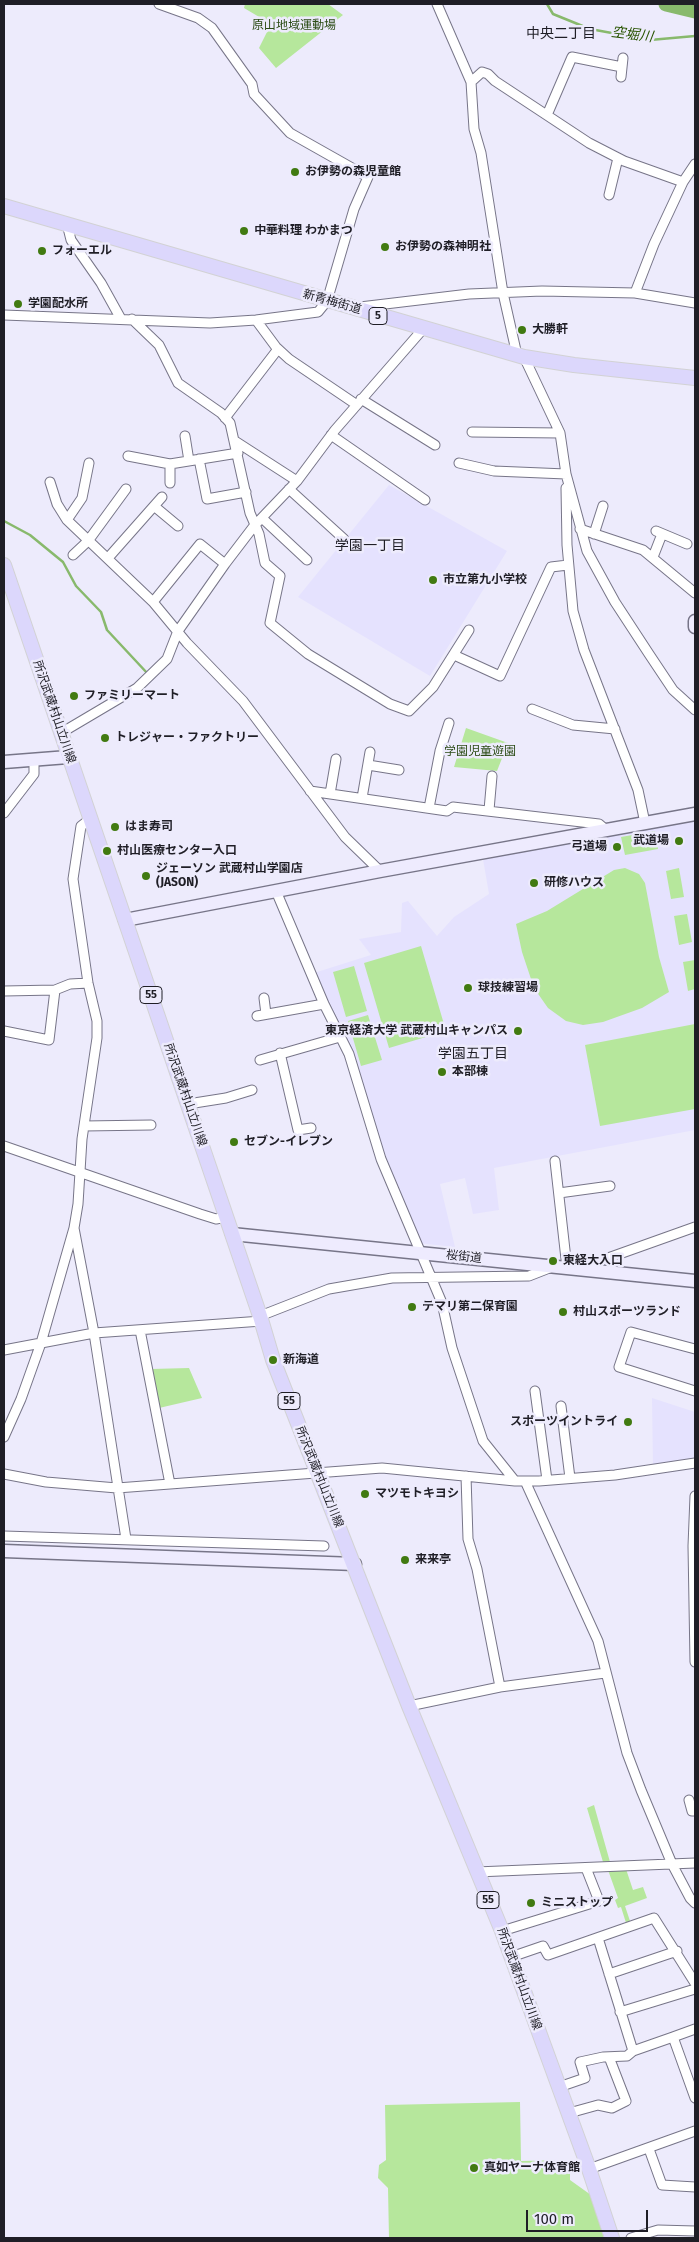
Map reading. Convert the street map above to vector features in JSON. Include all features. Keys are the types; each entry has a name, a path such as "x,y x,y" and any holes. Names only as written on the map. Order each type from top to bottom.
{"main road":[{"name":"新青梅街道","path":"4,206 326,301 521,356 574,365 695,378"},
{"name":"所沢武蔵村山立川線","path":"4,565 261,1319 273,1360 316,1471 355,1564 409,1706 502,1931 589,2169 612,2238"}],"street":[{"path":"4,315 210,323 256,320 318,312 326,301 354,208 368,177 290,133 254,94 252,84 212,28 198,18 159,4"},
{"path":"437,4 471,82 474,129 480,153 503,293 521,356 560,433 566,474 587,551 615,602 674,690 695,710"},
{"path":"547,115 572,57 623,62 621,77"},
{"path":"471,82 482,72 488,74 547,115 618,158 683,182"},
{"path":"610,195 618,158"},
{"path":"635,293 654,244 683,182 695,164"},
{"path":"67,224 71,240 101,283 121,319"},
{"path":"352,308 414,299 503,293 580,291 635,293 695,303"},
{"path":"132,319 160,345 178,383 199,396 230,423 254,526 259,534 265,563 280,576 270,623 308,654 390,704 408,710 433,687 469,630"},
{"path":"256,320 278,349 359,402 435,445"},
{"path":"61,733 137,688 168,659 178,631 254,526 297,481 331,435 423,329"},
{"path":"225,418 278,349"},
{"path":"472,432 560,433"},
{"path":"331,435 425,500"},
{"path":"185,436 189,461"},
{"path":"235,441 297,481"},
{"path":"128,456 170,464 238,453"},
{"path":"200,459 207,499 246,492"},
{"path":"67,520 82,498 89,463"},
{"path":"459,463 494,471 566,474"},
{"path":"170,464 170,483"},
{"path":"566,474 568,565 573,611 584,650 638,790 645,823"},
{"path":"50,482 57,504 67,520 153,602 243,701 345,837 380,871"},
{"path":"73,555 88,541 126,489"},
{"path":"289,489 344,539"},
{"path":"108,558 162,497"},
{"path":"154,506 178,526"},
{"path":"594,534 604,506"},
{"path":"262,518 307,560"},
{"path":"580,529 643,550 695,593"},
{"path":"652,557 659,532 688,544"},
{"path":"153,602 200,544 225,564"},
{"path":"454,655 500,676 551,566 568,565"},
{"path":"695,621 695,627"},
{"path":"532,709 573,725 615,729"},
{"path":"429,808 440,751 449,723"},
{"path":"362,798 370,752"},
{"path":"4,762 34,761 68,756"},
{"path":"330,794 336,759"},
{"path":"4,813 34,774 34,761"},
{"path":"368,765 399,770"},
{"path":"489,810 492,776"},
{"path":"310,791 447,811 453,807 489,810 599,824 606,830"},
{"path":"125,920 380,871 695,814"},
{"path":"4,1437 21,1399 41,1343 74,1228 81,1173 84,1126 97,1038 97,1021 88,983 73,879 81,826 90,819"},
{"path":"276,891 324,1004 349,1054 381,1159 442,1303 452,1348 483,1441 515,1481"},
{"path":"4,991 55,990 70,984 88,983"},
{"path":"4,1031 49,1040 55,990"},
{"path":"264,998 266,1014"},
{"path":"257,1016 324,1004"},
{"path":"260,1060 340,1037"},
{"path":"280,1053 298,1130 311,1128"},
{"path":"188,1104 226,1098 252,1090"},
{"path":"84,1126 151,1125"},
{"path":"4,1146 200,1214 216,1219 226,1217"},
{"path":"555,1161 567,1267"},
{"path":"559,1194 610,1186"},
{"path":"4,1348 94,1333 261,1319 329,1289 392,1278 529,1276 567,1267 695,1227"},
{"path":"74,1228 94,1333 126,1539"},
{"name":"桜街道","path":"232,1234 695,1281"},
{"path":"140,1330 170,1484"},
{"path":"695,1349 631,1332 619,1368 695,1391"},
{"path":"535,1391 547,1480"},
{"path":"561,1406 570,1478"},
{"path":"4,1474 46,1482 117,1488 316,1471 382,1468 525,1481 615,1475 695,1463"},
{"path":"466,1476 468,1539 477,1569 500,1687"},
{"path":"525,1481 598,1641 627,1753 672,1864 690,1898 695,1903"},
{"path":"695,1496 693,1614 695,1662"},
{"path":"4,1536 324,1546"},
{"path":"227,1543 227,1560"},
{"path":"4,1551 355,1564"},
{"path":"409,1706 500,1687 605,1673"},
{"path":"689,1800 692,1811 695,1811"},
{"path":"476,1872 695,1863"},
{"path":"502,1931 599,1900 586,1868"},
{"path":"511,1957 543,1946 548,1955 654,1918 677,1951 695,1983"},
{"path":"598,1938 633,2052"},
{"path":"609,1974 677,1951"},
{"path":"620,2012 695,1989"},
{"path":"559,2087 585,2078 580,2062 627,2056 633,2052 695,2029"},
{"path":"673,2037 694,2093"},
{"path":"568,2113 598,2105 612,2108 626,2101 609,2057"},
{"path":"589,2169 695,2131"},
{"path":"649,2149 662,2185 695,2187"},
{"path":"631,2238 658,2230 695,2231"}],"shaded area":[{"path":"389,485 507,551 430,676 298,597"},
{"name":"東京経済大学 武蔵村山キャンパス","path":"695,821 695,1130 494,1168 499,1210 473,1214 465,1178 440,1184 455,1247 418,1243 314,973 371,955 359,939 401,932 402,903 408,901 437,936 454,917 489,894 483,859"},
{"path":"652,1398 695,1412 695,1461 653,1467"}],"green space":[{"name":"原山地域運動場","path":"245,4 328,4 343,15 276,68 259,48 271,24 244,8"},
{"name":"学園児童遊園","path":"466,728 508,743 497,771 454,767"},
{"path":"655,831 658,849 625,855 621,837"},
{"path":"625,868 639,874 645,883 659,957 669,992 642,1008 603,1022 583,1025 566,1021 548,1008 534,988 522,952 516,924 547,911 614,870"},
{"path":"679,868 684,897 671,899 666,871"},
{"path":"687,914 692,942 679,945 674,916"},
{"path":"421,946 446,1031 389,1048 364,963"},
{"path":"695,960 695,989 688,991 683,962"},
{"path":"354,966 367,1011 346,1017 333,972"},
{"path":"368,1015 382,1060 361,1066 348,1021"},
{"path":"695,1024 695,1109 600,1126 585,1045"},
{"path":"189,1368 202,1398 159,1408 151,1369"},
{"path":"594,1805 610,1862 603,1862 587,1808"},
{"path":"626,1869 633,1890 643,1887 647,1898 625,1906 631,1924 627,1926 621,1907 618,1908 615,1900 618,1898 608,1870"},
{"name":"真如ヤーナ体育館","path":"520,2102 521,2161 570,2160 570,2180 591,2195 604,2238 389,2238 388,2188 378,2178 379,2165 386,2160 385,2105"}],"waterway":[{"name":"空堀川","path":"547,4 553,14 590,29 650,40 695,36"},
{"name":"空堀川","path":"666,4 695,11"},
{"path":"4,521 30,535 63,562 76,586 101,612 107,630 148,674"}],"place":[{"name":"お伊勢の森児童館","path":"295,172"},
{"name":"中華料理 わかまつ","path":"244,231"},
{"name":"お伊勢の森神明社","path":"385,247"},
{"name":"フォーエル","path":"42,251"},
{"name":"学園配水所","path":"18,304"},
{"name":"大勝軒","path":"522,330"},
{"name":"市立第九小学校","path":"433,580"},
{"name":"ファミリーマート","path":"74,696"},
{"name":"トレジャー・ファクトリー","path":"105,738"},
{"name":"はま寿司","path":"115,827"},
{"name":"武道場","path":"679,841"},
{"name":"弓道場","path":"617,847"},
{"name":"村山医療センター入口","path":"107,851"},
{"name":"ジェーソン 武蔵村山学園店 (JASON)","path":"146,876"},
{"name":"研修ハウス","path":"534,883"},
{"name":"球技練習場","path":"468,988"},
{"name":"東京経済大学 武蔵村山キャンパス","path":"518,1031"},
{"name":"本部棟","path":"442,1072"},
{"name":"セブン-イレブン","path":"234,1142"},
{"name":"東経大入口","path":"553,1261"},
{"name":"テマリ第二保育園","path":"412,1307"},
{"name":"村山スポーツランド","path":"563,1312"},
{"name":"新海道","path":"273,1360"},
{"name":"スポーツイントライ","path":"628,1422"},
{"name":"マツモトキヨシ","path":"365,1494"},
{"name":"来来亭","path":"405,1560"},
{"name":"ミニストップ","path":"531,1903"},
{"name":"真如ヤーナ体育館","path":"474,2168"}],"district":[{"name":"中央二丁目","path":"561,34"},
{"name":"学園一丁目","path":"370,546"},
{"name":"学園五丁目","path":"473,1054"}]}
